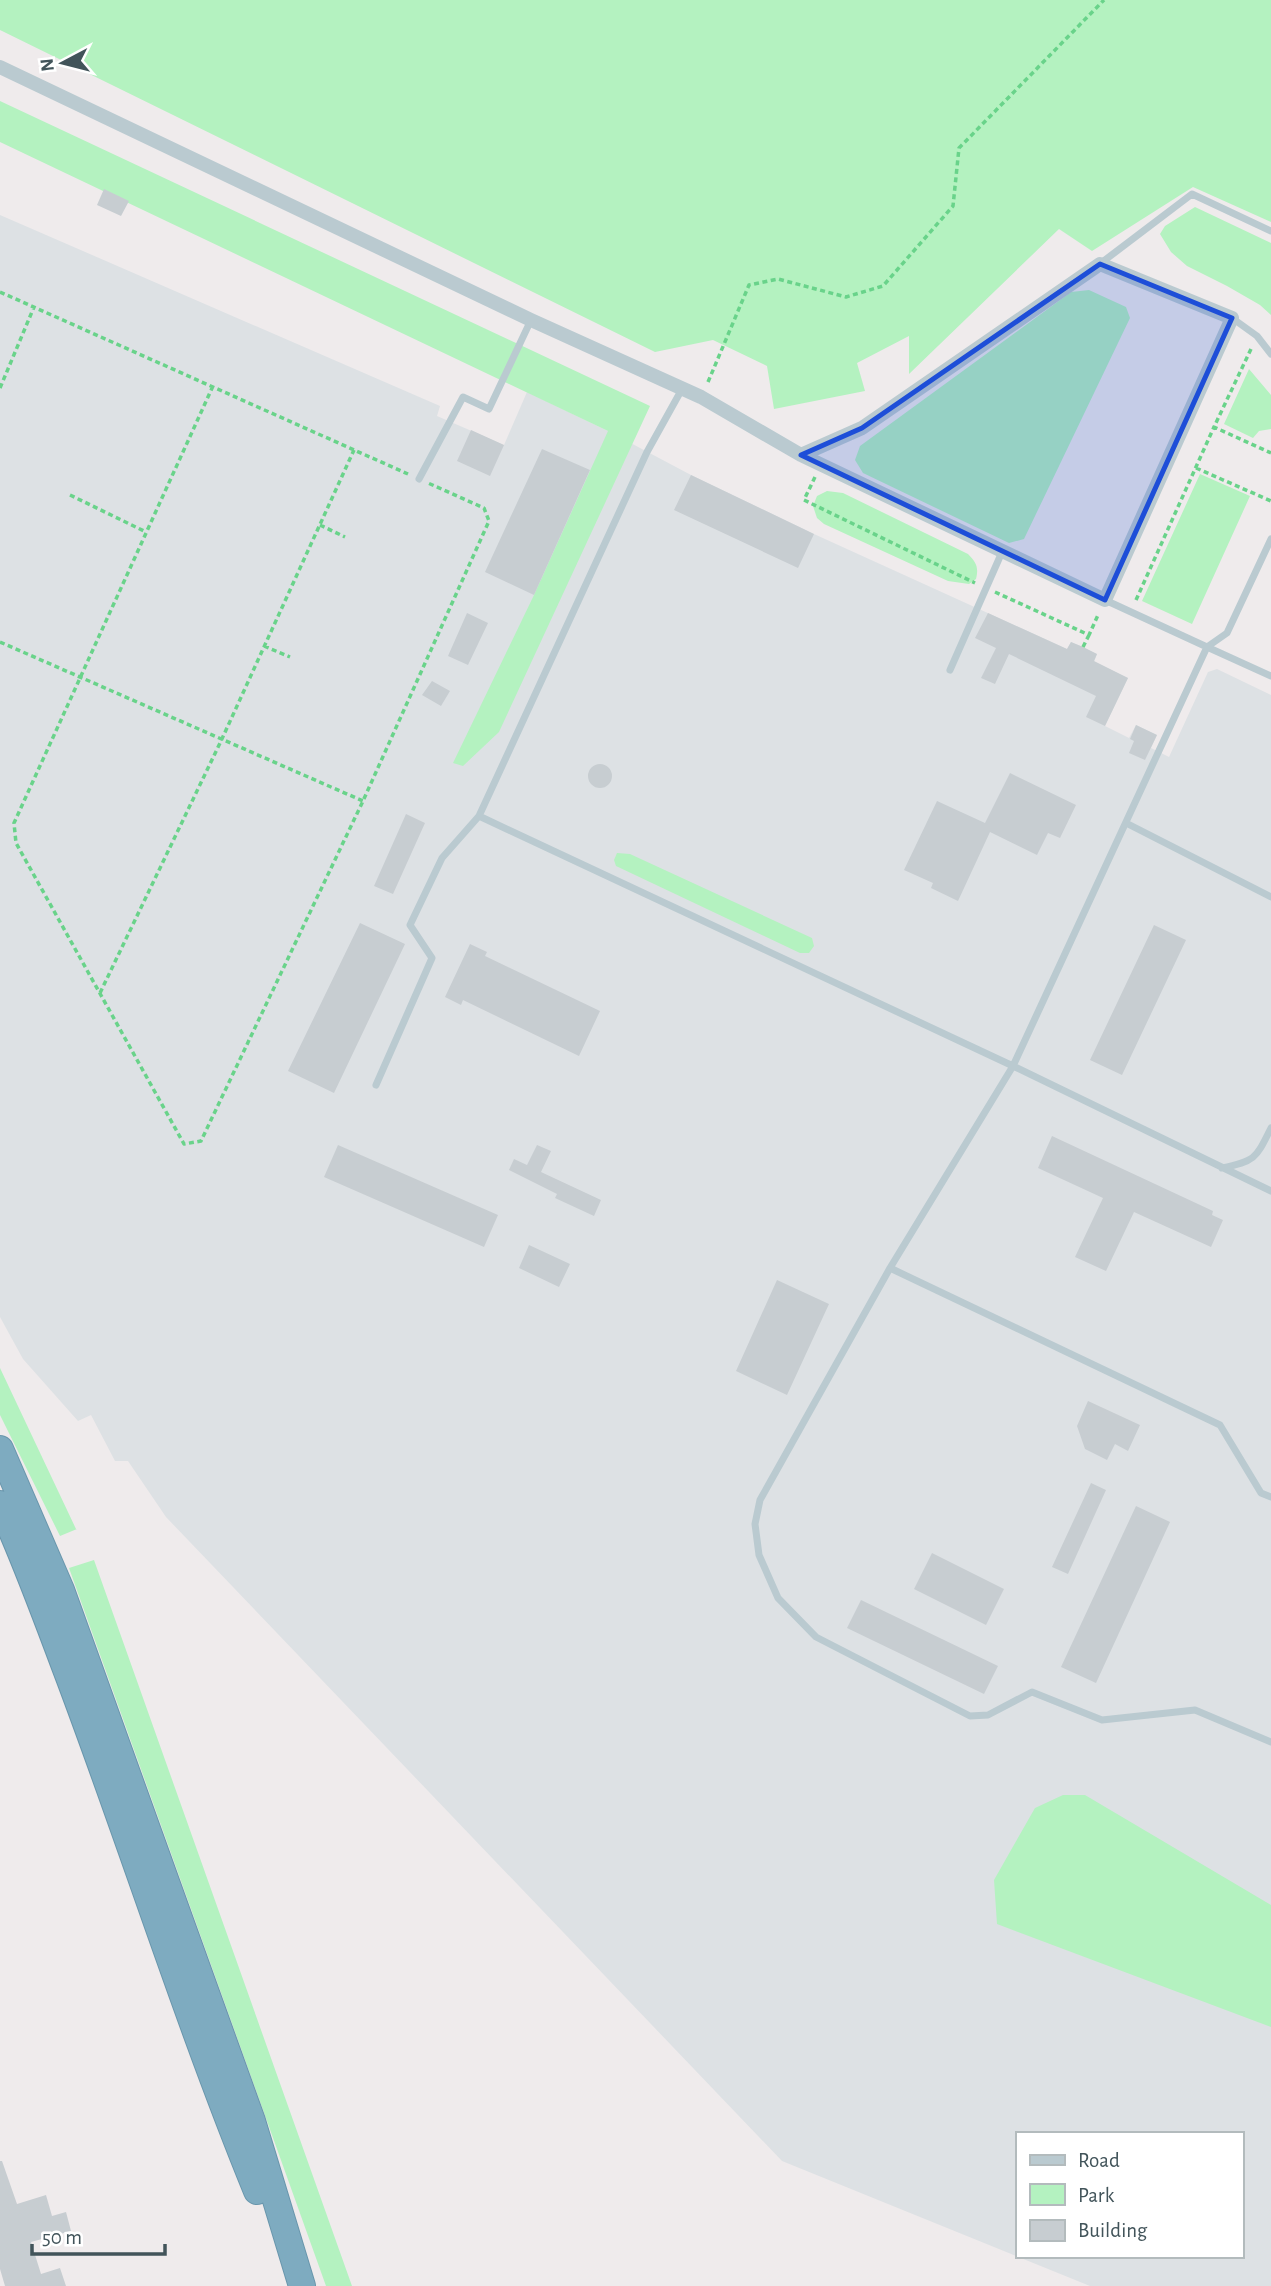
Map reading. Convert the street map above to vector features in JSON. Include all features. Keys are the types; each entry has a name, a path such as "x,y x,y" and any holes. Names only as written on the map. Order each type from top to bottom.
{"highway":[{"path":"0,1449 66,1603 251,2121 302,2286"},
{"path":"0,1504 25,1560 109,1782 230,2126 296,2286"}],"street":[{"path":"0,67 531,320 701,397 801,454 1105,600 1232,317 1100,264 862,428 801,454"}],"lane":[{"path":"1100,264 1192,194 1271,231"},
{"path":"1232,317 1256,336 1271,354"},
{"path":"419,479 463,397 489,409 531,320"},
{"path":"376,1085 432,958 410,925 442,858 479,816 647,452 682,389"},
{"path":"1271,539 1227,633 1207,647 1013,1066 890,1268 760,1500 755,1524 759,1555 778,1598 816,1637 970,1716 988,1715 1032,1692 1102,1720 1195,1710 1271,1742"},
{"path":"950,670 1003,551"},
{"path":"1105,600 1271,676"},
{"path":"479,816 1013,1066 1271,1191"},
{"path":"1126,823 1271,897"},
{"path":"1222,1168 1245,1163 1258,1155 1271,1128"},
{"path":"890,1268 1220,1425 1261,1493 1271,1497"}],"path":[{"path":"701,397 749,285 778,279 846,298 883,286 954,206 959,148 1104,0"},
{"path":"0,292 213,386 484,508 489,521 363,801 201,1141 184,1144 16,843 14,823 213,386"},
{"path":"0,388 34,307"},
{"path":"1130,612 1256,336"},
{"path":"1214,427 1271,453"},
{"path":"100,993 222,741 354,449"},
{"path":"821,464 804,500 1089,635"},
{"path":"1196,468 1271,501"},
{"path":"70,495 146,532"},
{"path":"320,525 345,537"},
{"path":"1083,647 1105,600"},
{"path":"0,642 363,801"},
{"path":"264,646 290,657"}],"highlighted area":[{"path":"1100,264 1232,318 1105,600 801,455 862,428"}],"shaded area":[{"path":"0,215 440,406 437,416 504,445 527,392 814,534 1067,649 1071,642 1083,647 1097,654 1094,662 1128,678 1105,726 1129,738 1136,725 1157,735 1151,748 1169,757 1208,672 1217,669 1271,695 1271,2286 1090,2286 1021,2258 1243,2258 1243,2132 1016,2132 1016,2256 782,2161 166,1517 128,1461 115,1461 91,1415 78,1421 23,1359 0,1317"}],"green space":[{"path":"0,0 1271,0 1271,222 1193,187 1092,251 1059,229 909,374 909,336 857,363 865,391 774,409 767,366 713,340 655,352 0,30"},
{"path":"0,101 650,406 499,732 463,766 453,763 534,595 608,431 0,142"},
{"path":"1195,207 1271,243 1271,315 1260,305 1187,266 1171,252 1160,234 1165,226"},
{"path":"1089,290 1126,307 1130,318 1024,539 1009,543 863,473 855,460 860,446 1071,292"},
{"path":"1249,369 1271,395 1271,429 1259,431 1253,438 1224,424"},
{"path":"1200,474 1250,496 1192,624 1142,601"},
{"path":"827,491 843,493 968,554 976,565 976,579 969,584 948,581 824,524 817,518 813,506 817,496"},
{"path":"617,853 630,854 812,938 814,946 809,953 800,953 616,866 614,860"},
{"path":"0,1368 77,1529 60,1536 0,1415"},
{"path":"94,1560 352,2286 326,2286 69,1568"},
{"path":"1063,1795 1085,1795 1271,1905 1271,2027 997,1924 994,1880 1035,1808"}],"building":[{"path":"104,189 129,201 121,216 97,205"},
{"path":"471,430 504,445 490,476 457,461"},
{"path":"542,449 590,470 534,595 485,572"},
{"path":"691,475 814,534 798,568 674,510"},
{"path":"467,613 488,623 468,665 448,656"},
{"path":"988,613 1067,649 1071,642 1083,647 1097,654 1094,661 1128,678 1105,726 1086,717 1096,696 1009,654 995,684 981,678 996,648 975,638"},
{"path":"432,681 450,691 441,706 422,695"},
{"path":"1136,725 1157,735 1145,760 1129,753 1134,741 1130,739"},
{"path":"600,764 608,768 612,776 608,784 600,788 592,784 588,776 592,768"},
{"path":"1010,773 1076,805 1060,838 1048,833 1037,855 990,832 958,901 931,888 933,883 904,870 937,801 985,823"},
{"path":"406,814 425,823 393,894 374,886"},
{"path":"360,923 405,944 334,1093 288,1071"},
{"path":"1154,925 1186,940 1122,1075 1090,1060"},
{"path":"470,944 487,952 485,956 600,1011 579,1056 463,1000 461,1005 445,997"},
{"path":"1052,1136 1213,1211 1212,1215 1223,1220 1211,1247 1134,1212 1106,1271 1075,1257 1103,1198 1038,1168"},
{"path":"338,1145 498,1215 484,1247 324,1177"},
{"path":"537,1145 551,1151 541,1172 601,1200 594,1216 555,1198 557,1194 509,1170 514,1159 527,1165"},
{"path":"529,1245 570,1264 559,1287 519,1268"},
{"path":"777,1280 829,1304 787,1395 736,1371"},
{"path":"1088,1401 1140,1425 1128,1451 1115,1444 1107,1460 1085,1449 1077,1426"},
{"path":"1091,1483 1106,1490 1068,1574 1052,1567"},
{"path":"1136,1506 1170,1522 1096,1683 1061,1667"},
{"path":"932,1553 1004,1589 986,1625 914,1589"},
{"path":"861,1600 998,1666 984,1694 847,1628"},
{"path":"0,2161 17,2204 46,2195 52,2216 66,2212 71,2231 31,2242 41,2274 60,2268 66,2286 5,2286 0,2269"}]}
